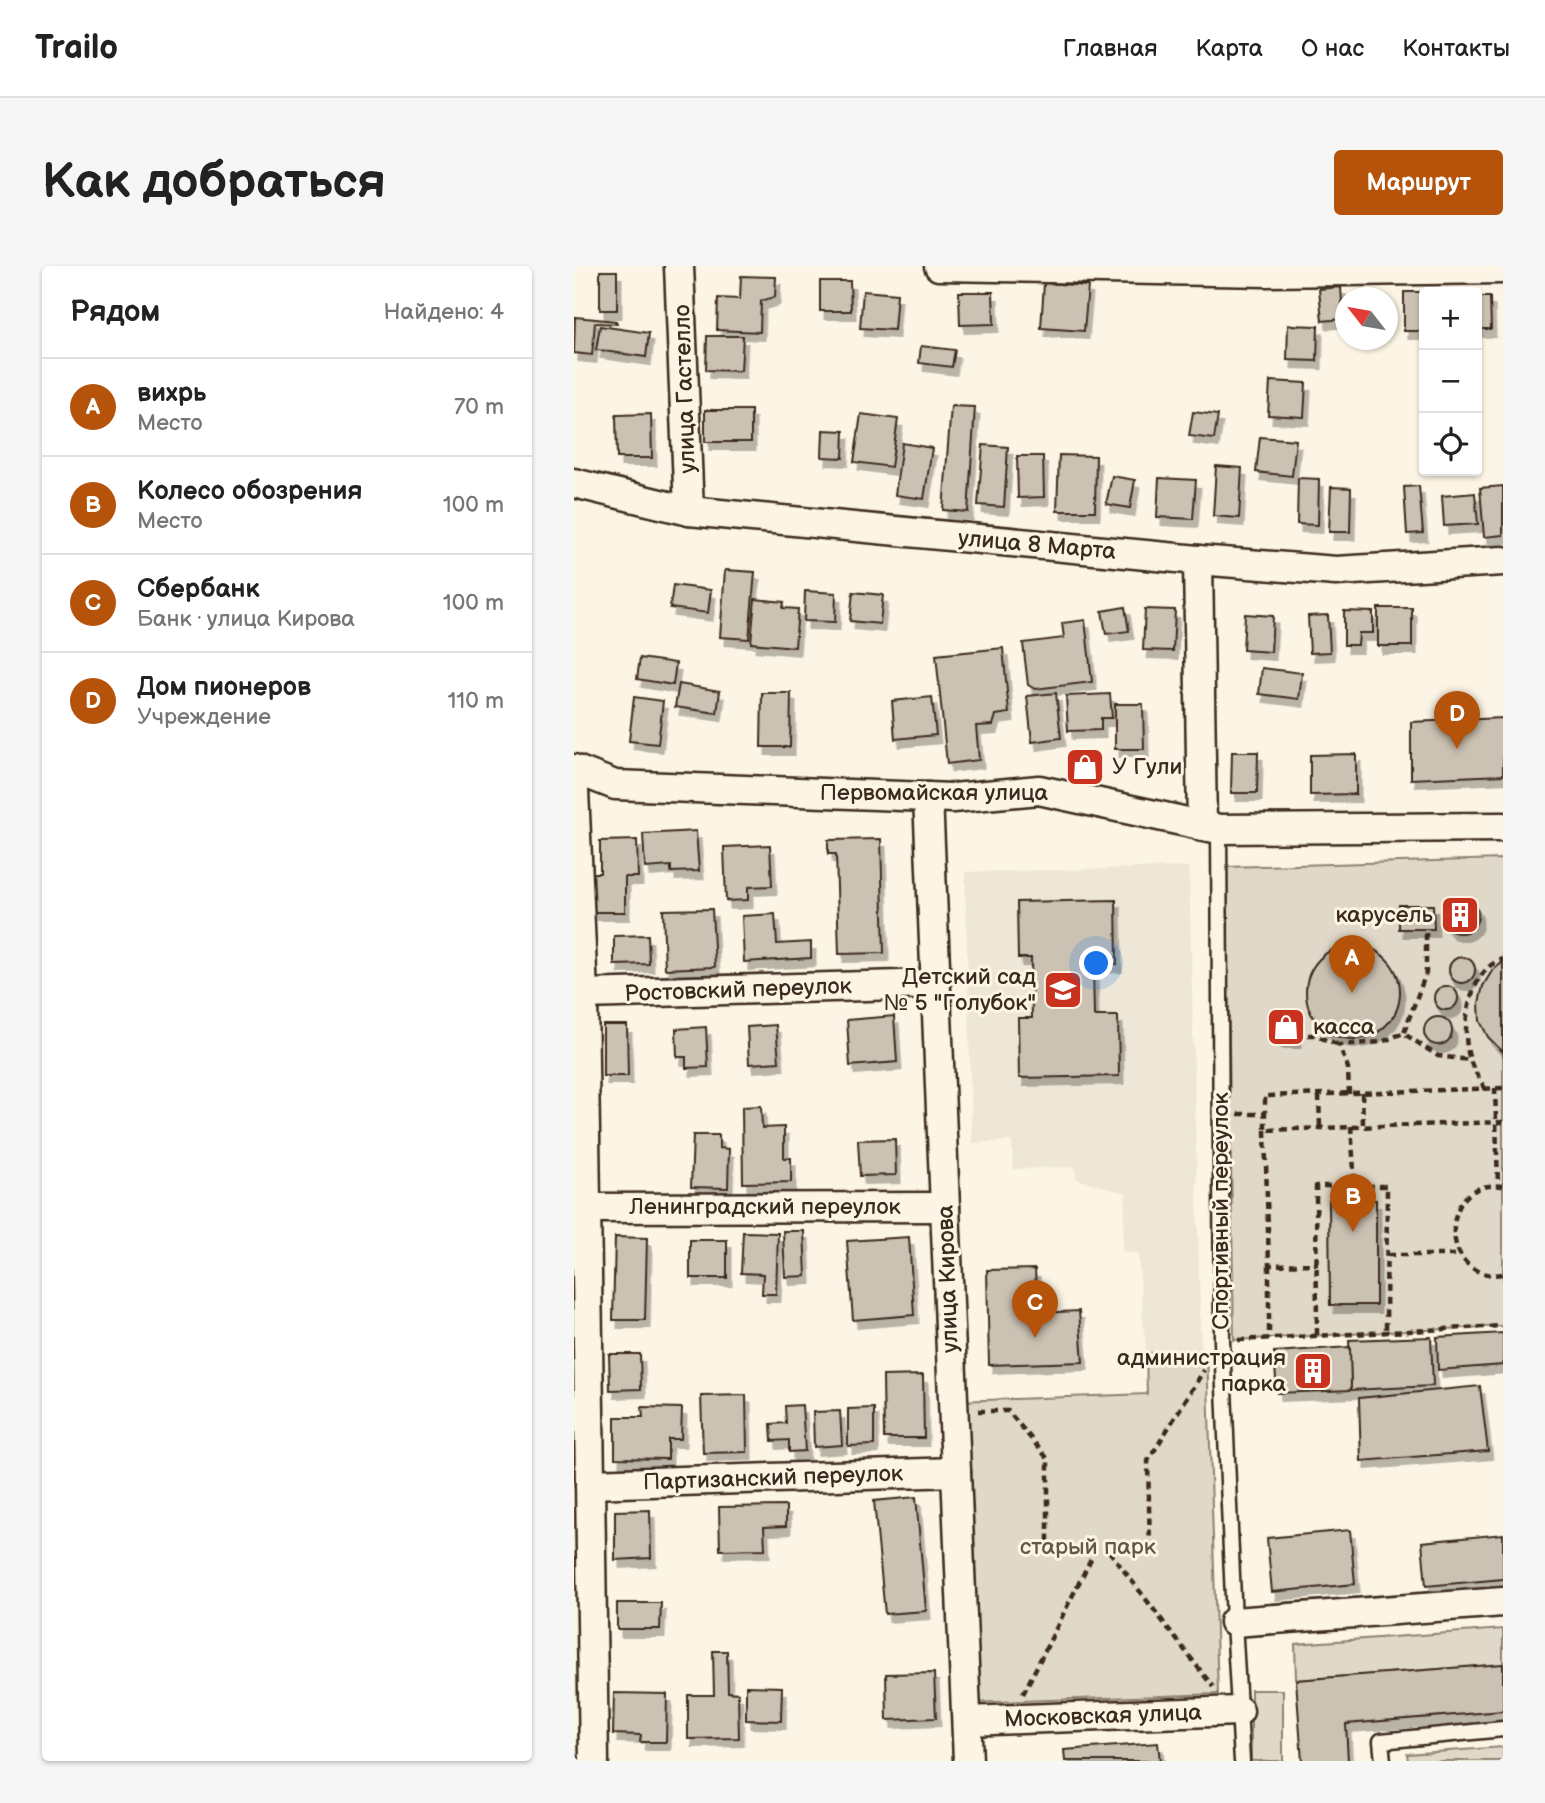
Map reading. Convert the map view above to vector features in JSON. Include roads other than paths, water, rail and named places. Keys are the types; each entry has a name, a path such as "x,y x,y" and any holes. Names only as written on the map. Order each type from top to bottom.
{"street":[{"name":"улица Гастелло","path":"679,266 688,511"},
{"path":"939,266 1268,272 1503,269"},
{"name":"улица 8 Марта","path":"574,483 688,511 1198,560 1336,571 1503,561"},
{"name":"Спортивный переулок","path":"1198,560 1211,828"},
{"name":"Первомайская улица","path":"574,769 615,785 953,798 1039,790 1211,828 1503,827"},
{"path":"574,790 583,994 586,1208 582,1484 594,1761"},
{"name":"улица Кирова","path":"928,797 968,1761"},
{"name":"Ростовский переулок","path":"583,994 935,984"},
{"name":"Ленинградский переулок","path":"586,1208 945,1207"},
{"name":"Партизанский переулок","path":"582,1484 956,1472"},
{"path":"1234,1622 1503,1602"},
{"name":"Московская улица","path":"967,1721 1229,1702"}],"lane":[{"name":"Спортивный переулок","path":"1211,828 1220,1114 1222,1341 1234,1622 1229,1702 1242,1761"},
{"path":"1383,1761 1381,1741 1503,1729"}],"place":[{"name":"Дом пионеров","path":"1457,749"},
{"name":"У Гули","path":"1085,767"},
{"name":"карусель","path":"1460,915"},
{"name":"Детский сад № 5 \"Голубок\"","path":"1063,990"},
{"name":"вихрь","path":"1352,993"},
{"name":"касса","path":"1286,1027"},
{"name":"Колесо обозрения","path":"1353,1232"},
{"name":"Сбербанк","path":"1035,1338"},
{"name":"администрация парка","path":"1313,1371"}],"park label":[{"name":"старый парк","path":"1088,1547"}]}
